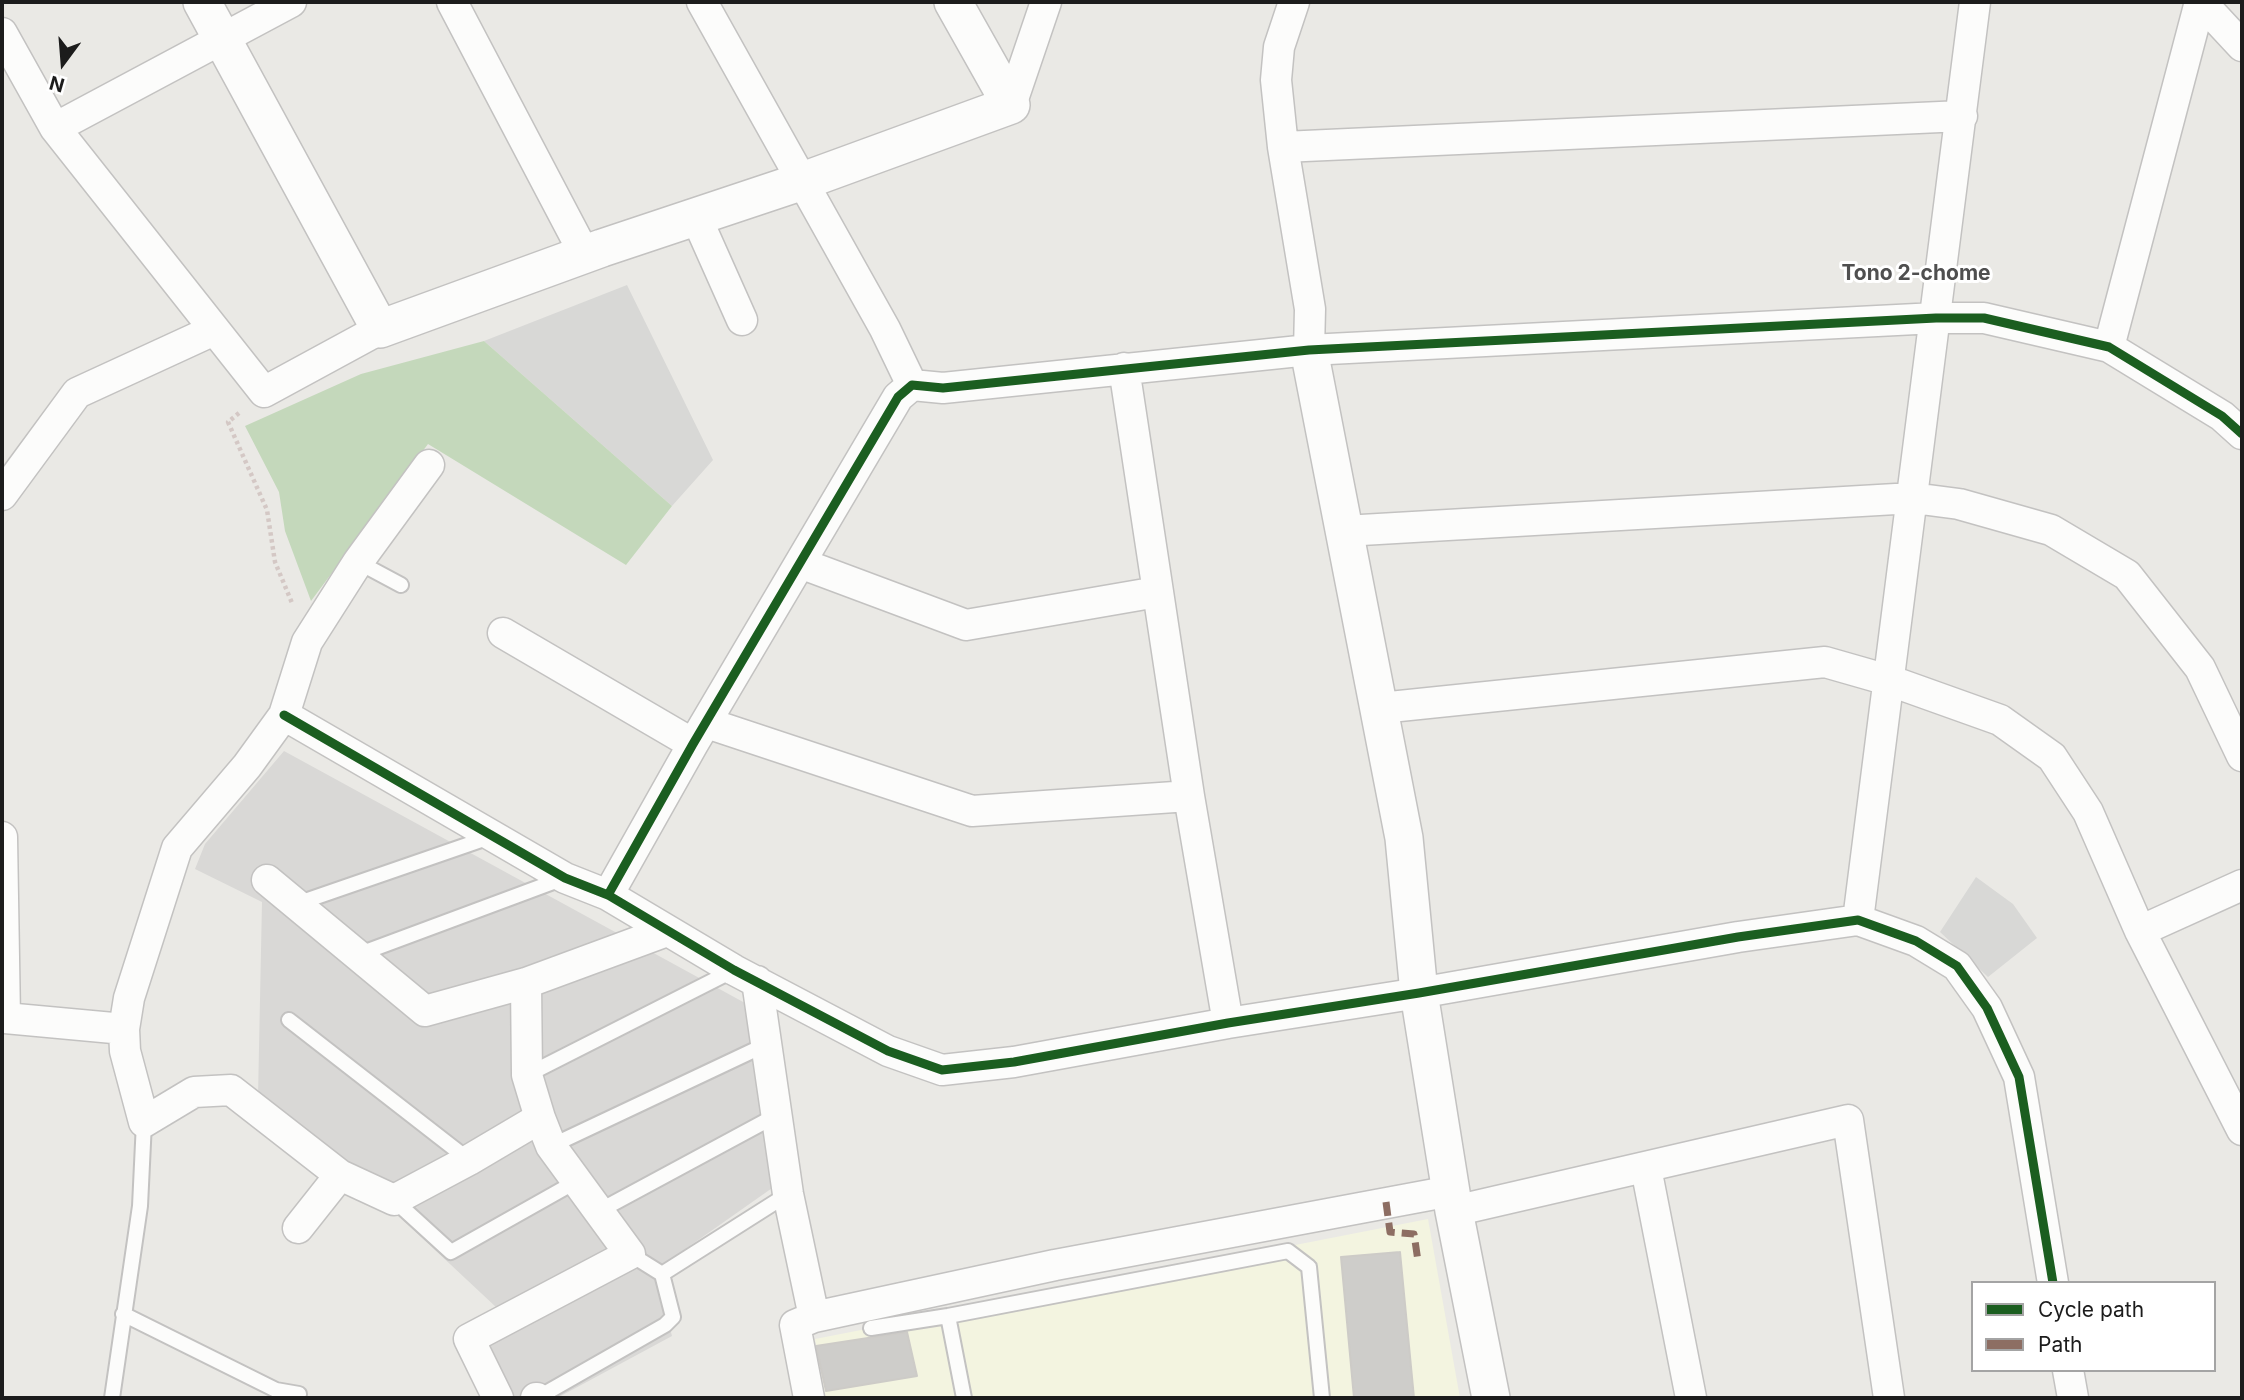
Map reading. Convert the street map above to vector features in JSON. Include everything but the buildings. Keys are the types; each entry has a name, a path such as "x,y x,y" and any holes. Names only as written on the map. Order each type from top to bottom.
{"street":[{"path":"202,2 380,329"},
{"path":"55,128 291,2"},
{"path":"452,2 585,255"},
{"path":"702,2 885,329 912,385"},
{"path":"953,2 1011,105"},
{"path":"1011,105 1046,2"},
{"path":"1294,2 1279,47 1276,80 1283,147 1310,309 1309,350 1404,838 1419,993 1452,1201 1491,1398"},
{"path":"1858,920 1975,2"},
{"path":"2200,2 2242,46"},
{"path":"2109,346 2200,2"},
{"path":"2,33 55,128 264,392 380,329 585,255 697,219 1011,105"},
{"path":"1283,147 1962,116"},
{"path":"697,219 742,320"},
{"path":"608,895 898,397 912,385 943,388 1309,350 1936,317 1984,318 2109,346 2222,416 2242,434"},
{"path":"2,495 77,393 214,330"},
{"path":"1124,369 1189,796 1228,1023"},
{"path":"429,465 358,562 307,642 284,715 247,766 177,848 129,998 124,1029 125,1051 144,1122 194,1092 231,1090 340,1175 394,1200 540,1118"},
{"path":"1344,531 1913,498 1959,505 2051,530 2127,575 2200,668 2242,756"},
{"path":"800,563 966,625 1157,592"},
{"path":"503,633 700,733 972,811 1189,796"},
{"path":"1380,708 1825,663 1888,680 2000,720 2052,757 2088,811 2140,931 2242,1130"},
{"path":"284,715 565,878 608,895 745,976 888,1051 942,1070 1014,1062 1725,939 1858,920 1916,941 1957,966 1987,1008 2019,1077 2053,1281"},
{"path":"2,837 3,1021 124,1029"},
{"path":"267,880 425,1012 526,983 667,930"},
{"path":"2140,931 2242,885"},
{"path":"745,976 765,1045 788,1194 814,1317"},
{"path":"498,1398 469,1339 630,1254 551,1146 540,1118 527,1075 526,983"},
{"path":"809,1398 795,1325 814,1317 1055,1280 1452,1201 1646,1168 1848,1120 1889,1398"},
{"path":"1646,1168 1691,1398"},
{"path":"298,1228 340,1175"},
{"path":"2068,1372 2073,1398"}],"lane":[{"path":"358,562 401,585"},
{"path":"296,904 495,836"},
{"path":"355,956 565,878"},
{"path":"527,1075 745,976"},
{"path":"289,1020 469,1160"},
{"path":"551,1146 765,1045"},
{"path":"599,1211 776,1115"},
{"path":"112,1398 139,1206 144,1122"},
{"path":"394,1200 451,1252 577,1181"},
{"path":"662,1274 788,1194"},
{"path":"1112,1269 1288,1251 1309,1267 1322,1398"},
{"path":"537,1398 665,1325 673,1317 662,1274 630,1254"},
{"path":"871,1328 948,1316 1055,1280"},
{"path":"123,1314 276,1390 299,1394"},
{"path":"948,1316 964,1398"}],"path":[{"path":"264,392 228,422 267,510 275,562"}],"shaded area":[{"path":"627,285 713,460 672,506 484,341"},
{"path":"484,341 672,506 626,565 428,444 311,601 285,531 279,492 245,426 361,374"},
{"path":"284,751 745,1003 775,1186 667,1262 657,1280 672,1336 557,1398 491,1398 454,1333 497,1308 389,1207 258,1097 262,902 195,869 205,844"},
{"path":"1976,877 2013,904 2037,938 1988,977 1940,932"},
{"path":"1428,1219 1460,1398 826,1398 815,1339"}],"marked path":[{"path":"1386,1202 1390,1232 1414,1234 1418,1261"}],"cycle path":[{"path":"608,895 693,744 898,397 912,385 943,388 1309,350 1936,318 1984,318 2109,347 2222,416 2242,434"},
{"path":"284,715 565,878 608,895 734,970 888,1051 942,1070 1014,1062 1738,937 1858,920 1916,941 1957,966 1987,1008 2019,1077 2053,1281"}],"district":[{"name":"Tono 2-chome","path":"1916,274"}]}
